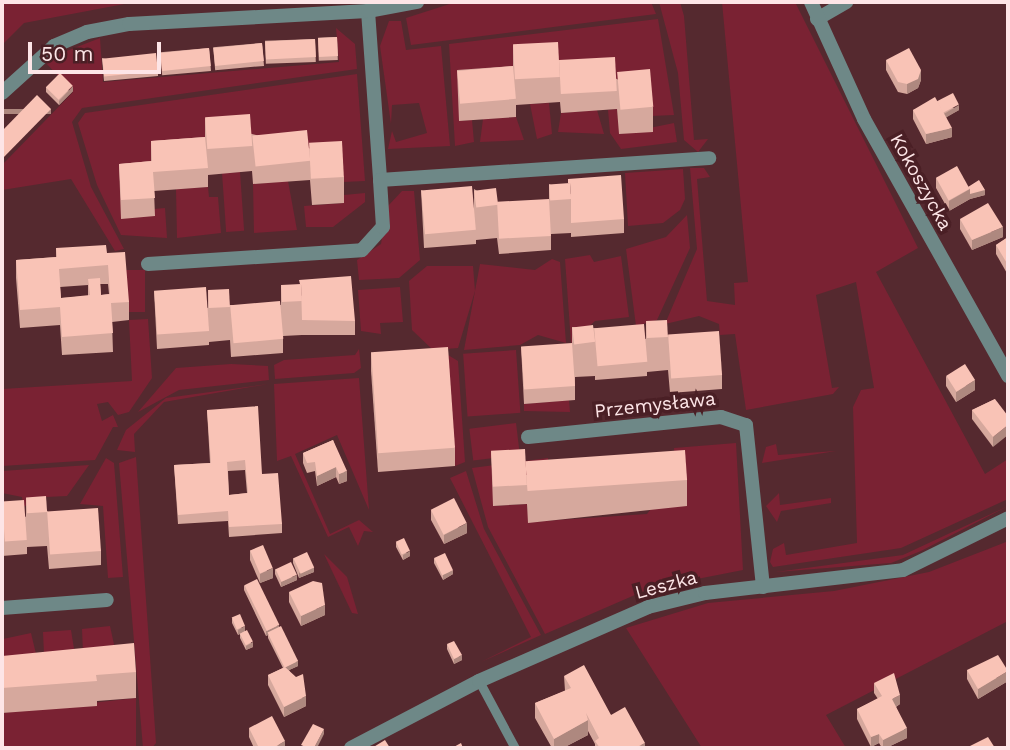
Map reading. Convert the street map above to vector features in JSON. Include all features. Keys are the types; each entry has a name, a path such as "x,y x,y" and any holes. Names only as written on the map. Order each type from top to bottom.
{"street":[{"path":"2,93 54,46 87,32 129,24 368,11 417,2"},
{"name":"Kokoszycka","path":"811,2 870,130 1008,376"},
{"path":"817,19 846,2"},
{"path":"148,264 362,250 383,227 368,11"},
{"path":"380,180 709,158"},
{"name":"Przemysława","path":"528,437 721,416 746,425 763,587"},
{"name":"Leszka","path":"351,748 479,681 648,607 763,587 903,570 1008,517"},
{"path":"2,608 107,600"}],"lane":[{"path":"479,681 515,748"}],"shaded area":[{"path":"2,2 135,2 24,23 2,45"},
{"path":"456,2 651,2 656,14 411,45 406,18"},
{"path":"659,2 680,2 684,16 694,140 708,139 698,152 684,140 678,73"},
{"path":"722,2 795,2 918,248 876,272 985,474 1008,459 1008,499 901,548 773,567 770,562 773,549 784,543 786,555 857,543 853,407 861,390 874,388 856,282 816,295 832,388 839,387 833,394 746,410 735,334 720,335 719,324 699,316 665,324 697,249 690,168 704,168 710,177 697,179 707,301 735,305 734,283 748,282"},
{"path":"658,19 674,115 651,116 617,97 615,76 459,121 472,120 474,142 455,146 449,44"},
{"path":"389,21 401,21 406,50 441,46 450,146 388,149 392,131 396,142 427,133 419,103 392,105 391,124 380,46"},
{"path":"336,28 355,44 357,69 82,108 72,122 91,187 124,249 115,251 71,179 2,190 2,165 73,92 46,63 59,54 100,38 103,82 339,62"},
{"path":"357,74 365,181 343,182 342,167 151,160 154,209 165,208 167,238 121,235 97,185 78,123 85,113"},
{"path":"549,103 552,134 537,139 530,104"},
{"path":"617,109 620,134 674,123 677,142 621,149 610,133 608,110"},
{"path":"597,110 604,134 558,132 561,113"},
{"path":"516,117 524,140 480,142 483,119"},
{"path":"683,169 685,199 680,210 663,223 628,226 625,173"},
{"path":"240,172 244,231 226,232 222,173"},
{"path":"288,181 297,230 254,233 253,184"},
{"path":"208,187 209,197 218,197 221,233 177,238 176,189"},
{"path":"402,191 414,191 420,260 399,278 359,280 357,260 381,244 387,207"},
{"path":"365,193 365,202 333,227 306,227 304,206 344,203 344,195"},
{"path":"687,215 690,248 657,320 636,326 626,249 666,237"},
{"path":"590,255 594,262 621,256 629,317 595,321 571,343 565,259"},
{"path":"552,259 560,262 566,343 538,335 520,345 464,350 480,264 535,270"},
{"path":"427,266 473,266 475,291 458,348 433,350 412,330 409,281"},
{"path":"125,270 145,270 145,312 125,312"},
{"path":"400,287 403,322 380,323 381,334 361,331 358,290"},
{"path":"148,319 152,378 129,412 118,415 108,402 97,404 102,421 113,415 118,427 113,427 95,460 2,466 2,389 132,381 129,320"},
{"path":"359,349 361,368 354,373 275,379 274,365 284,360 355,355"},
{"path":"516,350 520,413 468,417 463,354"},
{"path":"448,355 458,361 465,462 455,466"},
{"path":"231,364 268,366 269,380 179,390 138,412 176,368"},
{"path":"359,378 369,510 337,435 295,454 330,534 359,520 373,532 364,531 358,546 349,527 328,537 291,456 277,461 274,384"},
{"path":"268,384 164,402 134,434 135,452 117,450 126,430 166,398"},
{"path":"569,400 570,412 524,411 524,404"},
{"path":"516,423 520,455 473,460 469,429"},
{"path":"736,443 743,570 651,588 545,634 488,527 472,468 548,458 549,474 494,506 527,504 529,522 647,514 676,476 674,448"},
{"path":"776,444 778,455 836,451 762,463 766,447"},
{"path":"136,457 156,743 152,748 143,748 119,463"},
{"path":"106,458 114,463 123,577 108,578 103,506 80,504"},
{"path":"89,465 67,496 46,497 46,504 23,506 22,497 2,493 2,471"},
{"path":"466,471 484,529 541,635 481,662 531,637 450,478"},
{"path":"779,493 780,505 831,498 831,503 781,511 777,522 766,506"},
{"path":"1008,506 921,551 891,563 776,572 903,555"},
{"path":"1006,542 1008,621 826,715 846,748 702,748 626,628 708,603 834,591 929,572"},
{"path":"324,554 347,577 358,614 352,613"},
{"path":"110,626 115,649 84,677 82,629"},
{"path":"71,630 75,655 45,675 43,632"},
{"path":"31,633 36,654 6,682 3,639"},
{"path":"136,698 136,748 2,748 2,713"}],"building":[{"path":"337,37 338,56 319,57 318,38"},
{"path":"315,39 316,57 266,60 265,42"},
{"path":"558,42 560,77 515,79 513,44"},
{"path":"262,43 264,61 215,66 213,48"},
{"path":"209,48 211,66 162,71 160,53"},
{"path":"909,48 921,70 918,79 907,84 898,82 886,60"},
{"path":"156,53 158,71 104,77 102,59"},
{"path":"615,57 617,91 561,94 559,60"},
{"path":"513,66 516,99 460,104 457,71"},
{"path":"650,69 653,107 620,110 617,72"},
{"path":"60,73 73,86 59,100 46,87"},
{"path":"953,93 959,105 943,113 937,101"},
{"path":"37,95 51,109 2,159 2,131"},
{"path":"935,97 952,128 926,134 913,110"},
{"path":"250,114 252,146 207,149 205,117"},
{"path":"307,130 310,161 256,167 252,136"},
{"path":"205,137 208,168 153,172 155,198 121,200 119,164 152,161 151,141"},
{"path":"342,141 344,177 311,179 309,143"},
{"path":"957,166 970,189 949,200 936,178"},
{"path":"621,175 624,219 571,223 568,179"},
{"path":"979,180 985,190 970,194 968,187"},
{"path":"570,183 571,199 550,200 549,184"},
{"path":"472,186 476,230 425,234 421,190"},
{"path":"496,188 498,205 476,208 474,191"},
{"path":"549,199 551,236 499,239 497,202"},
{"path":"988,203 1003,227 972,240 960,219"},
{"path":"1008,237 1008,265 996,245"},
{"path":"106,245 107,253 125,252 129,302 111,303 113,333 62,337 60,307 20,310 16,260 57,257 56,248","holes":["108,265 110,294 101,295 100,278 88,279 90,295 61,298 59,269"]},
{"path":"351,276 355,321 302,320 299,280"},
{"path":"301,284 302,301 282,302 281,285"},
{"path":"206,287 209,331 157,335 154,291"},
{"path":"229,289 230,307 209,308 208,290"},
{"path":"280,301 283,339 234,343 230,305"},
{"path":"667,320 668,337 647,338 646,321"},
{"path":"644,324 647,362 598,366 594,328"},
{"path":"593,325 595,342 574,344 572,328"},
{"path":"719,331 722,375 671,378 668,335"},
{"path":"572,343 575,386 524,389 521,347"},
{"path":"448,347 455,448 378,453 371,352"},
{"path":"965,364 975,380 956,392 946,376"},
{"path":"995,399 1008,416 1008,425 993,437 972,410"},
{"path":"258,406 262,474 278,473 282,524 229,527 228,511 178,515 174,465 211,463 207,410","holes":["245,460 248,493 229,495 227,462"]},
{"path":"333,440 347,471 339,474 336,467 317,476 315,462 307,463 303,453"},
{"path":"525,449 527,485 493,487 491,451"},
{"path":"685,450 687,480 527,491 525,461"},
{"path":"46,496 47,512 27,513 26,497"},
{"path":"454,498 467,523 444,535 431,510"},
{"path":"24,500 27,540 5,541 2,502"},
{"path":"98,508 101,551 50,554 47,512"},
{"path":"404,538 410,551 402,554 396,542"},
{"path":"263,545 273,568 260,573 250,550"},
{"path":"307,552 314,567 301,574 293,558"},
{"path":"445,553 453,570 442,575 434,558"},
{"path":"291,562 297,575 282,582 276,569"},
{"path":"257,579 279,625 267,631 244,585"},
{"path":"313,581 322,583 325,605 301,616 289,592"},
{"path":"240,614 245,626 237,629 232,618"},
{"path":"281,626 298,661 285,668 268,633"},
{"path":"247,630 253,642 246,645 240,634"},
{"path":"454,641 462,655 454,659 447,644"},
{"path":"134,643 136,672 96,675 97,681 2,688 2,656"},
{"path":"998,655 1008,671 978,689 967,670"},
{"path":"584,665 611,715 625,707 645,743 635,748 600,748 595,741 599,738 586,713 588,720 554,739 535,703 571,688 564,676"},
{"path":"285,667 296,677 303,674 306,696 284,707 268,675"},
{"path":"894,673 900,695 892,699 907,728 883,740 879,734 871,737 857,709 882,696 874,683"},
{"path":"272,716 285,741 273,748 259,748 249,728"},
{"path":"313,724 324,729 314,748 308,748 301,745"},
{"path":"988,737 995,748 966,748"},
{"path":"385,740 390,748 372,748"}]}
